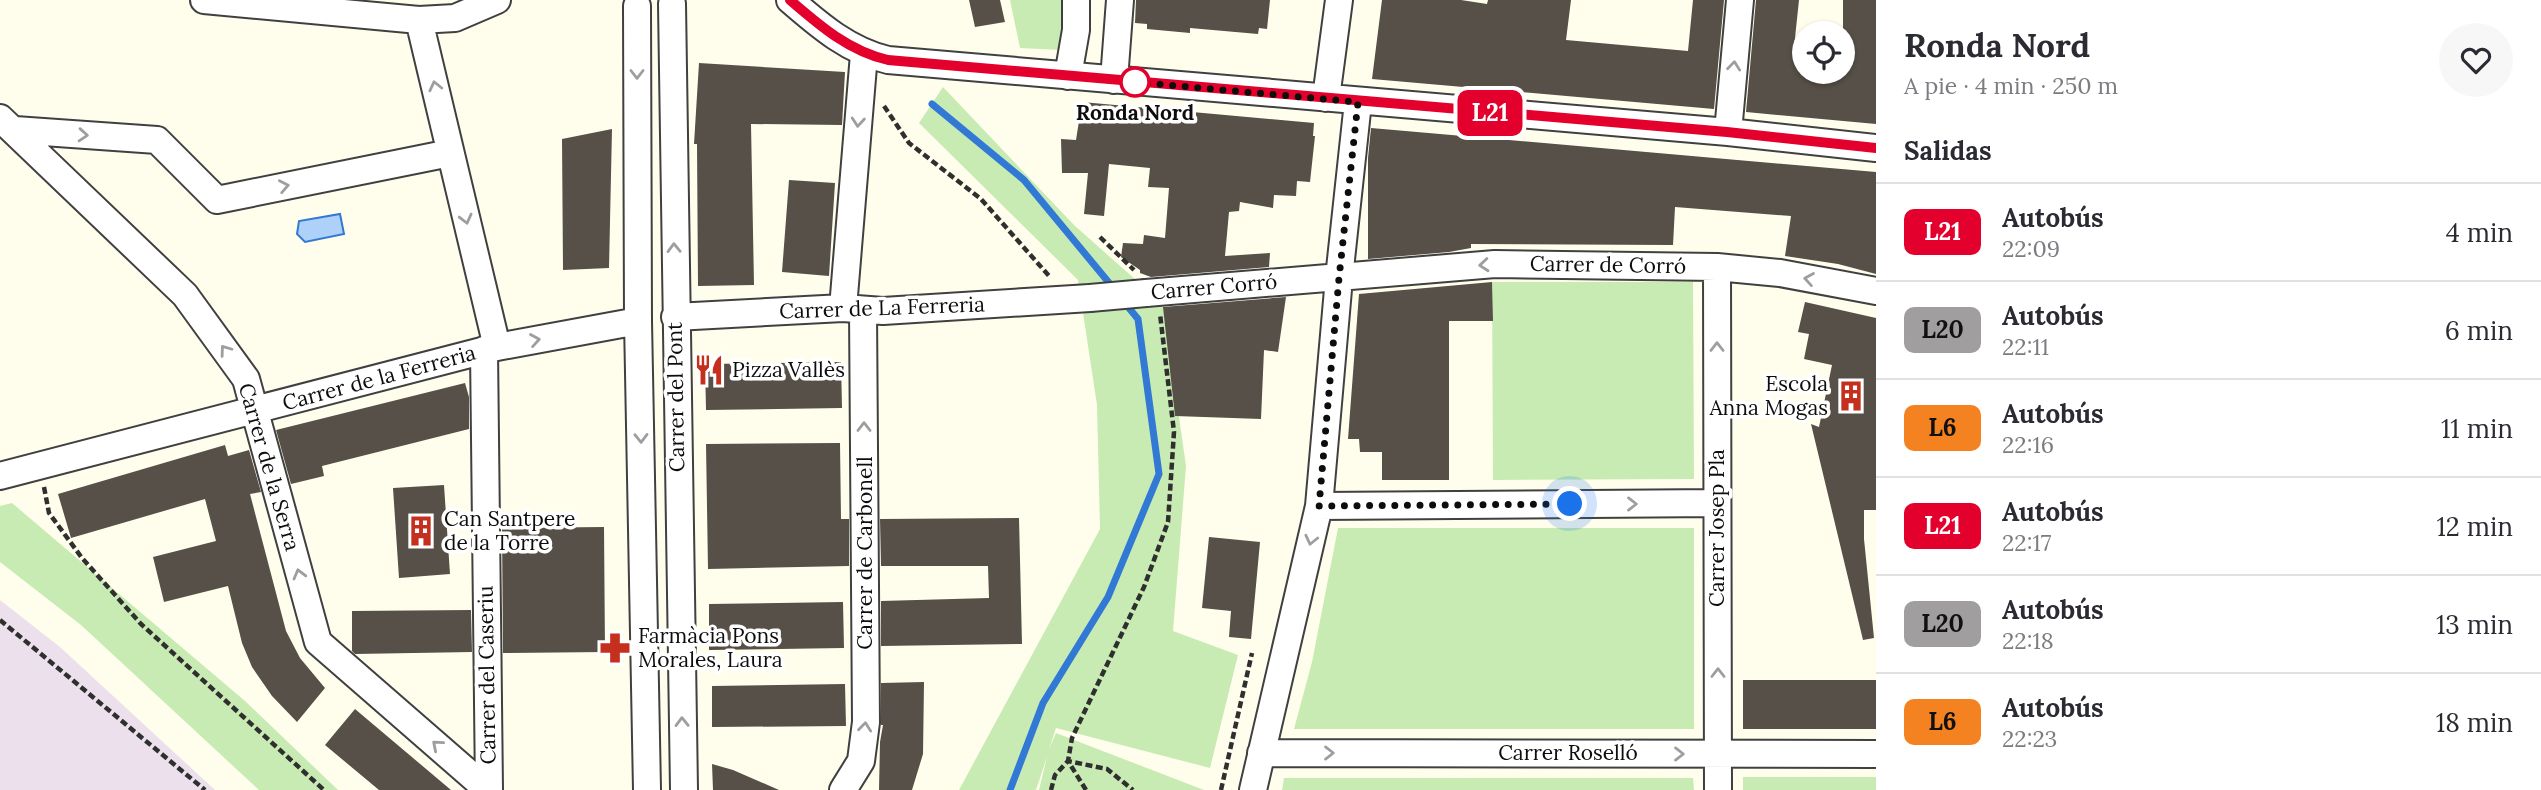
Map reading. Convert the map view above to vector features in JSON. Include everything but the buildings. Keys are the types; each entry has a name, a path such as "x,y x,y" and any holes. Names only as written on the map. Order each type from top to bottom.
{"street":[{"path":"204,0 419,20 455,18 498,0"},
{"path":"790,0 823,28 864,54 888,60 1727,132 1876,148"},
{"path":"1068,76 1076,30 1076,0"},
{"path":"1114,80 1120,0"},
{"path":"1326,98 1339,0"},
{"path":"1727,132 1740,0"},
{"path":"630,3 654,7 675,2"},
{"name":"Carrer del Pont","path":"675,2 675,317 684,790"},
{"name":"Carrer del Pont","path":"630,3 647,790"},
{"name":"Carrer del Caseriu","path":"419,20 450,153 490,349 488,790"},
{"name":"Carrer de Carbonell","path":"843,790 861,761 866,722 853,309 864,54"},
{"path":"1253,790 1319,506 1358,102"},
{"path":"7,124 157,140 217,200 450,153"},
{"name":"Carrer de la Serra","path":"7,124 185,295 246,379 318,642 488,790"},
{"name":"Carrer de Corró","path":"1339,278 1495,264 1717,267 1780,274 1876,291"},
{"name":"Carrer Josep Pla","path":"1717,267 1718,790"},
{"name":"Carrer Corró","path":"1090,298 1152,299 1339,278"},
{"name":"Carrer de La Ferreria","path":"675,317 853,309 883,311 1090,298"},
{"name":"Carrer de la Ferreria","path":"0,476 490,349 638,321"},
{"path":"1319,506 1717,503"},
{"name":"Carrer Roselló","path":"1261,753 1876,754"}],"path":[{"path":"884,106 909,143 981,199 1058,285"},
{"path":"1051,790 1055,775 1068,761 1072,738 1144,587 1168,522 1174,432 1160,320 1152,299 1100,237"},
{"path":"1152,299 1160,320"},
{"path":"40,466 49,513 82,558 141,624 324,790"},
{"path":"0,620 205,790"},
{"path":"1221,790 1252,653"},
{"path":"1068,761 1086,790"},
{"path":"1068,761 1107,769 1133,790"}],"shaded area":[{"path":"0,600 60,647 215,790 0,790"}],"green space":[{"path":"1010,0 1066,0 1061,50 1020,48"},
{"path":"943,87 1074,225 1163,304 1186,466 1173,631 1238,655 1210,768 1056,728 1049,749 1056,733 1204,790 1039,790 1047,757 1036,790 959,790 1100,529 1097,405 1078,280 919,123"},
{"path":"1492,282 1693,282 1694,479 1493,480"},
{"path":"12,503 245,701 338,790 259,790 81,625 0,562 0,506"},
{"path":"1338,528 1694,528 1694,729 1294,729 1312,662"},
{"path":"1743,777 1876,777 1876,790 1743,790"},
{"path":"1284,778 1693,778 1694,790 1282,790"}],"water":[{"path":"340,214 344,234 305,242 297,234 299,221"}],"waterway":[{"path":"932,104 1024,180 1115,290"},
{"path":"1010,790 1043,703 1108,597 1159,474 1138,319 1124,302"}],"bus line":[{"name":"L21","path":"790,0 823,28 864,54 888,60 1727,132 1876,148"}],"place":[{"name":"Ronda Nord","path":"1135,82"},
{"name":"Pizza Vallès","path":"709,370"},
{"name":"Escola Anna Mogas","path":"1851,396"},
{"name":"Can Santpere de la Torre","path":"421,531"},
{"name":"Farmàcia Pons Morales, Laura","path":"615,648"}],"route":[{"path":"1135,82 1358,102 1319,506 1570,504"}]}
